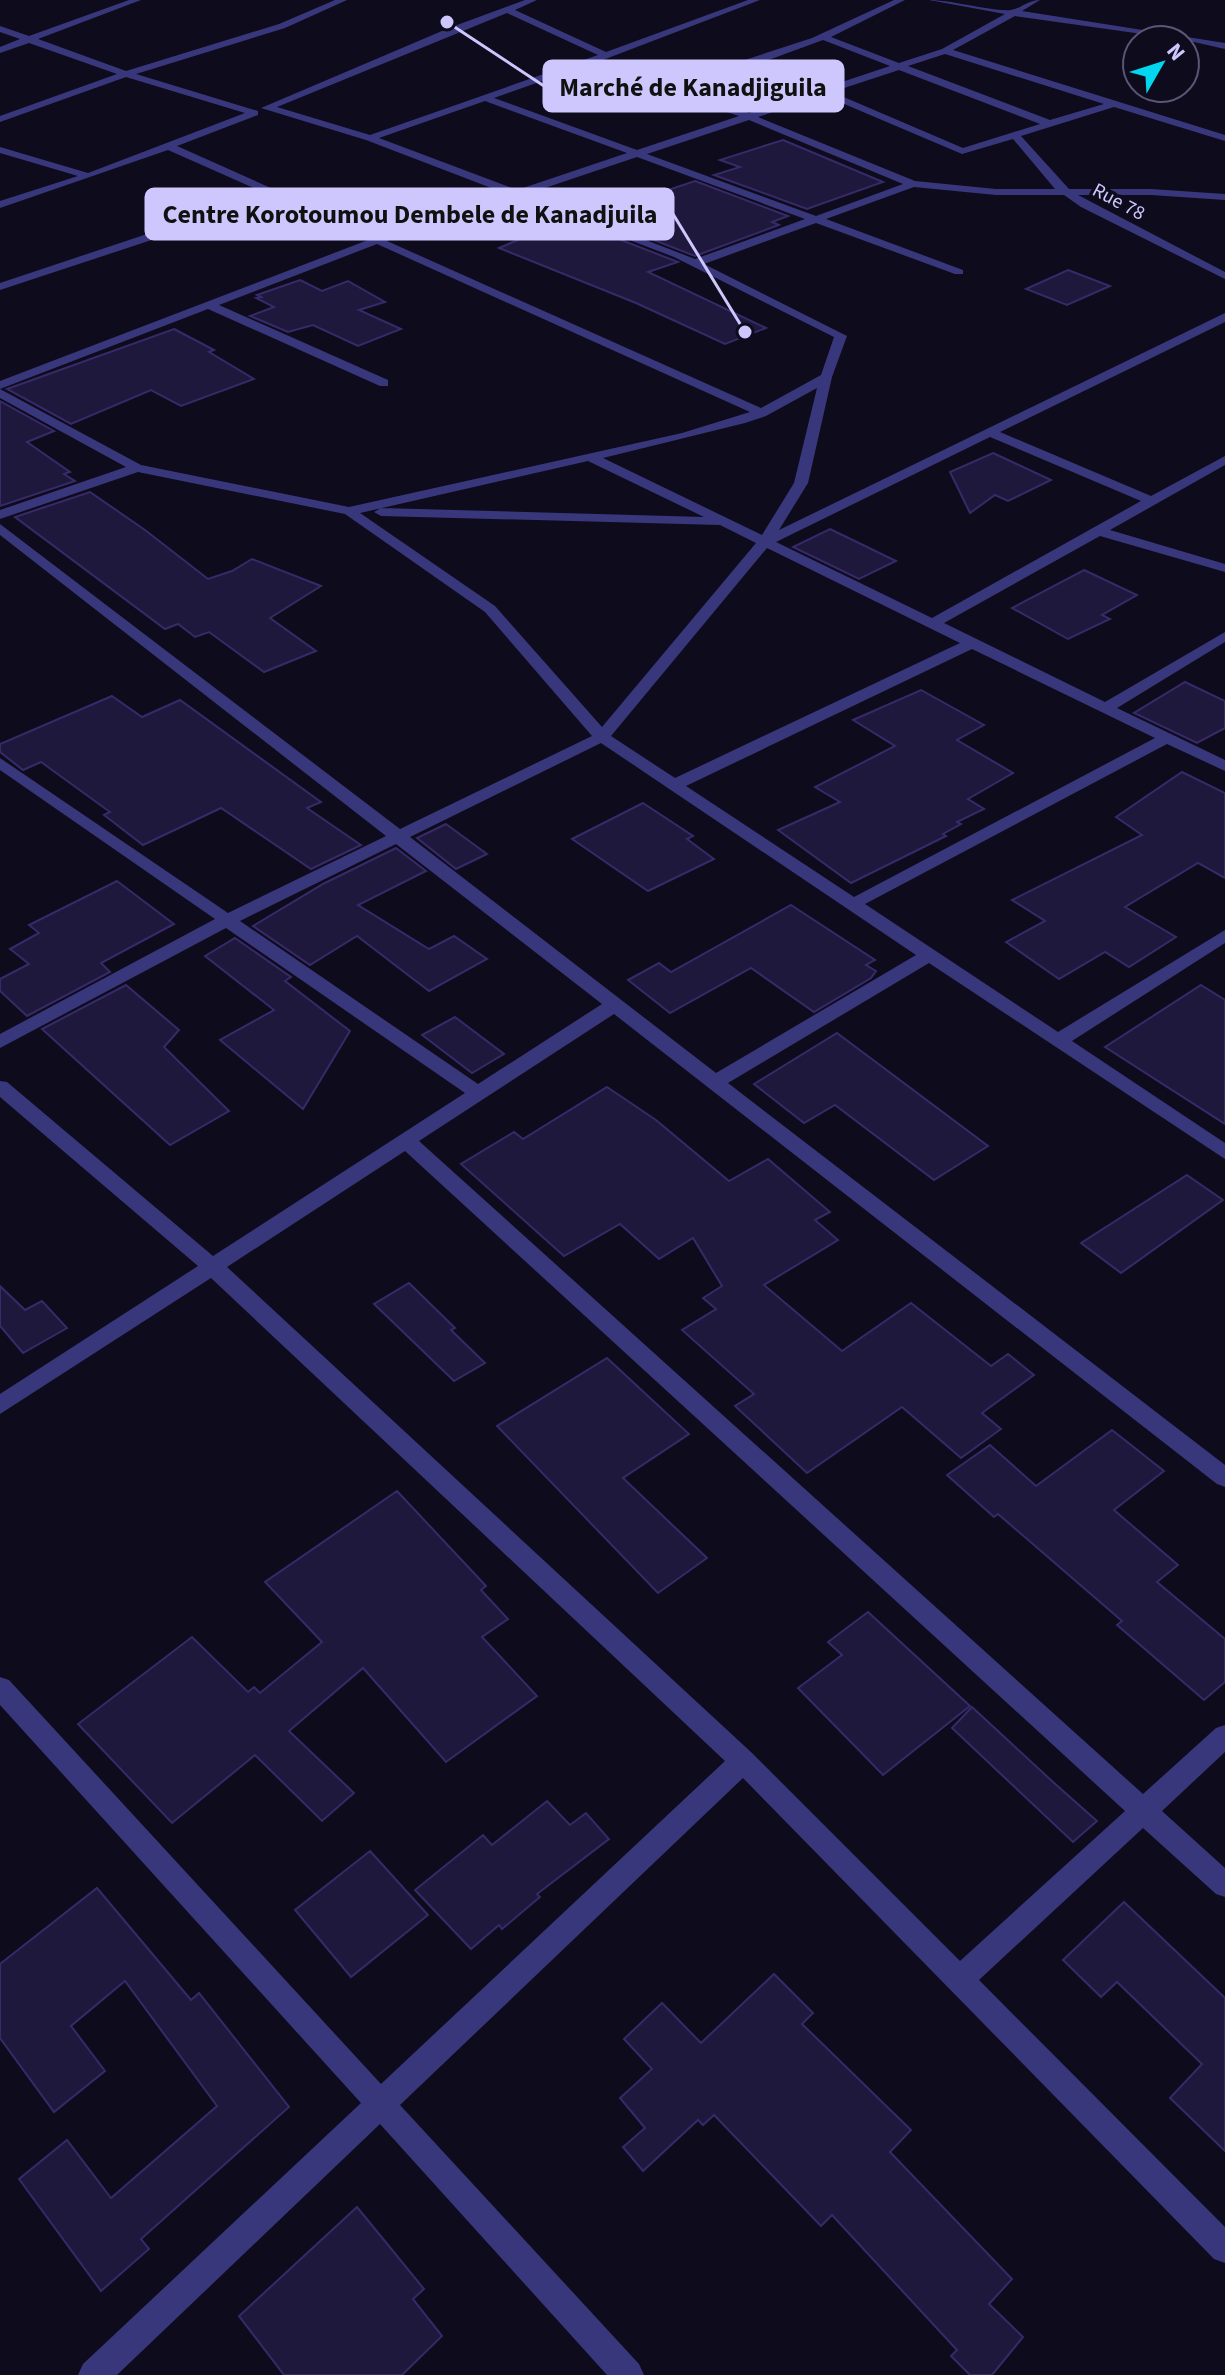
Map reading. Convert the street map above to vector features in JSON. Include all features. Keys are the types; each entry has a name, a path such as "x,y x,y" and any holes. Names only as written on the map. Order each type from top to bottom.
{"street":[{"path":"0,50 137,0"},
{"path":"0,119 126,74 282,26 343,0"},
{"path":"0,205 89,176 255,113 452,30 533,0"},
{"path":"370,138 756,0"},
{"path":"665,89 825,38 865,21 901,0"},
{"path":"933,0 1225,46"},
{"path":"0,385 378,240 945,51 1036,0"},
{"path":"508,10 603,54"},
{"path":"0,29 126,74 255,113"},
{"path":"825,38 1050,124"},
{"path":"945,51 1225,138"},
{"path":"753,61 962,151 1113,104"},
{"path":"583,62 748,116 913,184 996,192 1162,192 1225,197"},
{"path":"486,98 959,272"},
{"path":"0,1042 227,920 602,737 765,542 801,483 826,377 841,336 695,263 370,138 268,107"},
{"name":"Rue 78","path":"1015,135 1039,166 1085,205 1225,276"},
{"path":"168,146 762,413"},
{"path":"0,150 89,176"},
{"path":"695,263 913,184"},
{"path":"0,287 276,195"},
{"path":"209,305 384,383"},
{"path":"765,542 1225,317"},
{"path":"349,511 708,432 762,413 794,398 826,377"},
{"path":"0,393 137,468 349,511 724,523"},
{"path":"989,432 1152,501"},
{"path":"590,457 1225,766"},
{"path":"932,624 1225,460"},
{"path":"0,515 137,468"},
{"path":"349,511 490,609 602,737 1225,1152"},
{"path":"0,528 1225,1478"},
{"path":"1098,531 1225,568"},
{"path":"1106,708 1225,636"},
{"path":"674,785 972,643"},
{"path":"853,904 1166,738"},
{"path":"0,763 479,1094"},
{"path":"1058,1041 1225,935"},
{"path":"715,1082 929,955"},
{"path":"0,1405 614,1005"},
{"path":"0,1087 213,1267 743,1761 1225,2248"},
{"path":"406,1141 1225,1885"},
{"path":"0,1688 628,2375"},
{"path":"959,1980 1225,1736"},
{"path":"94,2375 743,1761"}],"building":[{"path":"783,140 883,182 807,209 714,175 740,167 720,160"},
{"path":"695,181 788,216 772,222 779,225 695,256 584,213 625,198 632,202"},
{"path":"567,219 678,262 648,272 766,328 725,344 636,303 499,248"},
{"path":"1068,270 1110,286 1067,305 1026,289"},
{"path":"300,280 322,291 348,281 385,302 359,310 401,329 358,346 313,325 288,332 250,316 274,307 256,298 261,297 257,295"},
{"path":"174,329 214,350 209,352 254,379 181,406 151,390 71,424 7,389"},
{"path":"0,401 54,431 27,442 70,472 64,474 75,481 0,506"},
{"path":"993,453 1051,480 1008,501 995,495 970,513 950,472"},
{"path":"90,492 208,579 232,571 252,559 321,586 270,618 316,651 264,672 209,632 195,637 178,624 165,629 15,517"},
{"path":"830,529 896,561 859,579 793,547"},
{"path":"1084,570 1137,595 1102,615 1110,619 1068,639 1012,608"},
{"path":"1185,682 1225,701 1225,728 1197,743 1134,713"},
{"path":"921,690 984,725 957,740 1013,773 968,799 984,809 957,822 961,824 943,834 946,836 851,883 778,830 840,802 815,787 895,746 853,720"},
{"path":"112,696 142,717 180,700 321,802 307,808 361,845 311,869 221,808 143,845 104,815 110,812 41,762 23,770 0,752 0,744"},
{"path":"1182,772 1225,793 1225,878 1198,863 1125,907 1176,937 1129,967 1105,952 1059,979 1006,942 1045,921 1012,900 1142,835 1116,817"},
{"path":"643,803 693,836 687,839 714,859 648,891 572,839"},
{"path":"446,824 487,854 456,869 417,838"},
{"path":"396,848 426,871 358,905 429,949 454,936 487,959 429,991 357,936 310,965 253,926 323,884"},
{"path":"117,881 174,924 101,963 110,972 27,1016 0,991 0,979 29,964 10,949 39,933 29,925"},
{"path":"791,905 875,960 866,965 876,971 871,978 814,1012 751,968 670,1013 628,980 659,963 671,972"},
{"path":"235,938 291,977 285,981 350,1031 303,1109 220,1040 274,1010 205,956"},
{"path":"126,985 179,1030 164,1047 229,1111 170,1145 42,1029"},
{"path":"1201,985 1225,1000 1225,1124 1105,1047"},
{"path":"455,1017 504,1054 472,1073 422,1035"},
{"path":"837,1033 988,1146 934,1180 835,1105 804,1123 754,1084"},
{"path":"607,1087 656,1120 729,1181 768,1159 830,1212 815,1220 838,1240 764,1285 842,1351 911,1303 991,1366 1008,1354 1034,1375 982,1413 1001,1429 961,1458 902,1407 807,1473 735,1406 754,1394 682,1330 716,1309 703,1298 722,1286 693,1238 659,1259 620,1224 564,1256 461,1164 514,1132 523,1139"},
{"path":"1187,1175 1223,1200 1121,1273 1081,1243"},
{"path":"409,1283 485,1363 454,1381 374,1304"},
{"path":"0,1286 25,1310 42,1301 67,1328 23,1353 0,1326"},
{"path":"607,1358 689,1434 623,1478 707,1558 658,1593 497,1426"},
{"path":"1112,1430 1164,1471 1114,1510 1178,1565 1157,1582 1225,1639 1225,1682 1204,1700 1117,1625 1122,1621 998,1514 994,1517 947,1475 990,1445 1036,1486"},
{"path":"397,1491 486,1586 481,1590 508,1619 482,1637 537,1696 446,1762 363,1668 289,1731 354,1793 322,1821 255,1755 172,1823 78,1724 192,1637 248,1692 254,1687 260,1693 322,1642 265,1582"},
{"path":"868,1612 970,1706 883,1775 798,1688 842,1655 828,1642"},
{"path":"972,1707 1097,1821 1073,1842 952,1728"},
{"path":"547,1801 570,1825 586,1813 609,1839 537,1894 540,1897 502,1929 499,1925 471,1949 415,1890 483,1835 492,1845"},
{"path":"370,1851 428,1915 351,1977 295,1910"},
{"path":"97,1888 191,2000 199,1993 289,2107 141,2239 149,2249 101,2291 19,2179 67,2140 111,2198 217,2106 125,1981 71,2026 105,2071 54,2112 0,2038 0,1964"},
{"path":"1124,1902 1225,1998 1225,2151 1170,2098 1202,2064 1117,1982 1101,1997 1063,1960"},
{"path":"774,1974 813,2013 802,2024 911,2130 890,2152 1012,2279 989,2304 1023,2337 992,2375 970,2375 951,2356 957,2350 832,2215 821,2226 714,2115 703,2125 698,2120 643,2171 623,2147 645,2128 620,2098 652,2069 624,2039 662,2003 701,2043"},
{"path":"357,2207 424,2289 413,2299 442,2336 402,2375 284,2375 239,2316"}],"place":[{"name":"Marché de Kanadjiguila","path":"447,22"},
{"name":"Centre Korotoumou Dembele de Kanadjuila","path":"745,332"}]}
